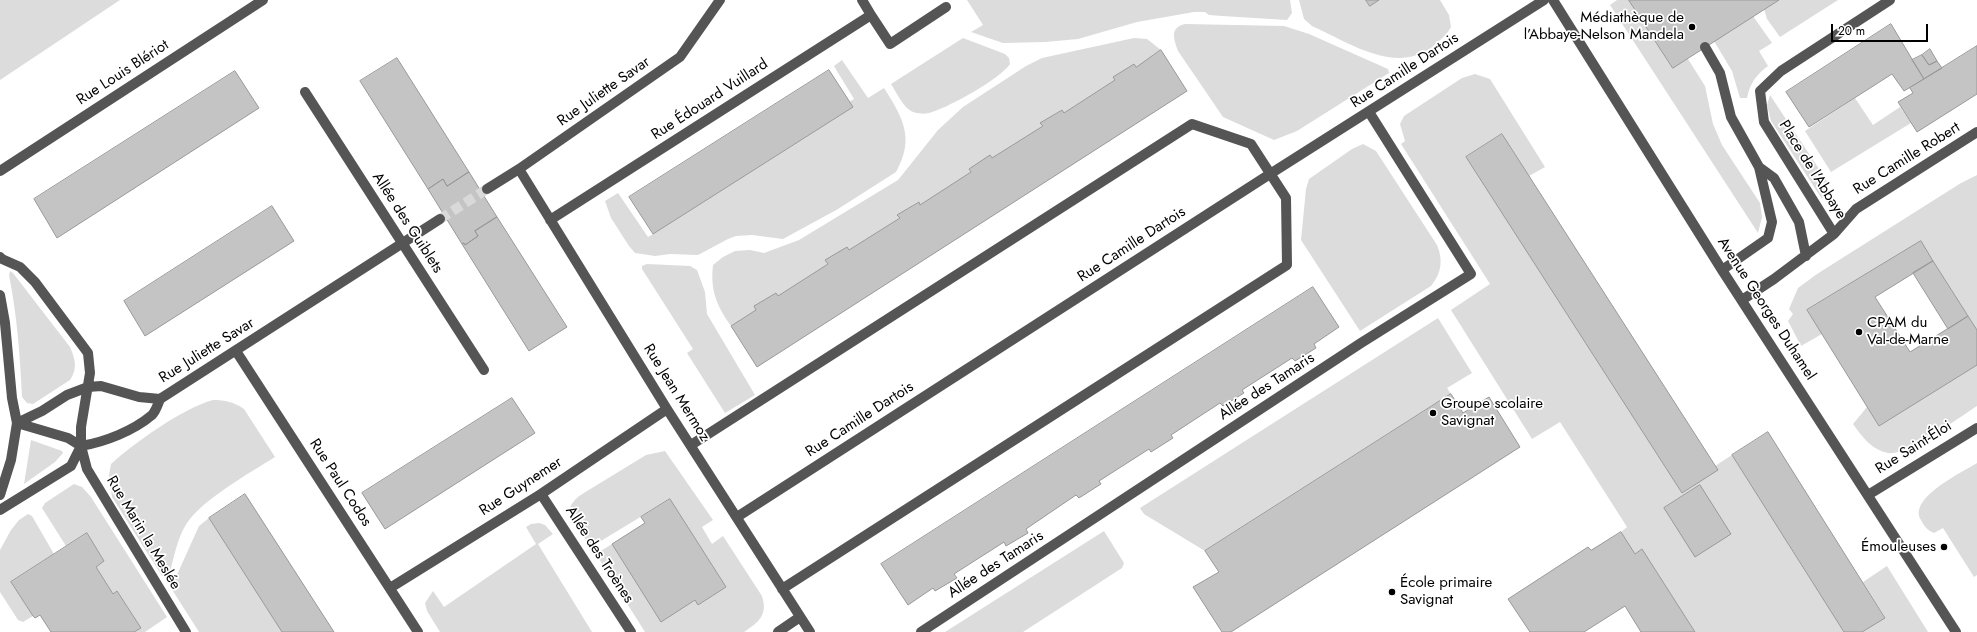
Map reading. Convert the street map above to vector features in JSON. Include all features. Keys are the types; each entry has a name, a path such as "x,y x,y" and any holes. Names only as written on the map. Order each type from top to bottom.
{"street":[{"name":"Rue Louis Blériot","path":"0,171 262,0"},
{"name":"Rue Juliette Savar","path":"487,188 519,169 680,58 720,0"},
{"path":"862,0 890,44 946,6"},
{"name":"Rue Camille Dartois","path":"737,517 1270,174 1544,0"},
{"name":"Avenue Georges Duhamel","path":"1553,0 1722,270 1956,632"},
{"name":"Place de l'Abbaye","path":"1834,234 1764,122 1760,91 1781,71 1890,0"},
{"name":"Rue Édouard Vuillard","path":"550,220 871,15"},
{"path":"1705,47 1720,73 1731,117 1759,167 1772,222 1768,238 1722,270"},
{"name":"Allée des Guiblets","path":"305,92 484,370"},
{"name":"Allée des Tamaris","path":"921,632 1354,347 1471,274 1369,112"},
{"path":"691,445 1192,124 1251,144 1286,198 1287,265 782,588"},
{"name":"Rue Camille Robert","path":"1742,300 1806,256 1834,234 1856,209 1977,132"},
{"path":"1759,167 1774,178 1799,222 1806,256"},
{"name":"Rue Jean Mermoz","path":"519,169 668,409 810,632"},
{"name":"Rue Juliette Savar","path":"81,446 99,443 153,415 160,399 440,219"},
{"path":"0,510 71,466 81,446 83,404 88,387 90,362 88,353 81,341 35,282 20,267 1,260"},
{"path":"0,295 5,323 12,398 17,423 11,460 0,495"},
{"name":"Rue Paul Codos","path":"236,351 418,632"},
{"path":"17,423 42,411 67,395 88,387 101,386 139,397 160,399"},
{"name":"Rue Guynemer","path":"390,588 541,494 668,409"},
{"path":"17,423 68,438 81,446"},
{"name":"Rue Saint-Éloi","path":"1868,495 1977,428"},
{"name":"Rue Marin la Meslée","path":"81,446 89,474 186,632"},
{"name":"Allée des Troènes","path":"541,494 631,632"},
{"path":"778,632 800,617"}],"shaded area":[{"path":"0,0 120,0 0,80"},
{"path":"967,0 1290,0 1292,13 1287,20 1209,15 1205,12 1194,12 1137,22 1078,39 1045,42 1003,43 971,32 983,25"},
{"path":"1299,0 1366,0 1370,6 1379,0 1440,0 1449,15 1451,27 1432,47 1418,55 1403,58 1387,57 1356,47 1312,26 1304,19"},
{"path":"1617,0 1629,0 1688,59 1705,86 1713,124 1722,145 1760,203 1762,217 1758,233 1610,5"},
{"path":"1779,0 1838,0 1780,37 1767,19 1764,9"},
{"path":"1753,16 1772,43 1759,51 1768,66 1754,80 1747,98 1740,98 1732,71 1714,41"},
{"path":"1185,24 1284,26 1309,34 1388,69 1389,73 1297,131 1274,140 1223,117 1178,51 1174,34 1177,28"},
{"path":"963,38 1005,54 1009,58 1010,64 1005,70 986,84 962,98 930,113 924,114 913,112 905,106 891,84"},
{"path":"1134,38 1147,39 1161,50 1136,67 1134,64 1113,77 1115,80 1064,113 1061,110 1041,123 1043,126 992,158 990,156 969,169 971,172 920,205 918,202 898,215 900,218 849,250 847,247 826,260 828,264 778,296 776,293 754,306 756,310 731,326 718,305 713,283 713,265 723,257 735,251 750,250 764,253 799,240 898,180 938,130 963,107 1026,66 1042,58"},
{"path":"842,60 868,98 884,88 897,109 906,138 902,160 896,172 838,209 783,239 752,235 736,236 698,255 670,254 655,256 635,253 611,218 605,201 618,193 648,237 853,107 849,102 854,99 834,66"},
{"path":"1475,74 1490,79 1545,167 1529,176 1502,134 1466,157 1682,493 1717,470 1715,466 1732,455 1844,632 1695,632 1642,549 1635,554 1621,532 1627,527 1560,422 1532,439 1451,310 1490,284 1401,144 1405,141 1400,124 1404,116 1462,78"},
{"path":"1770,95 1829,184 1822,199 1771,121 1767,105"},
{"path":"1855,98 1873,125 1900,107 1911,123 1831,172 1805,131"},
{"path":"1363,144 1376,151 1437,245 1441,261 1435,281 1431,286 1360,331 1301,240 1306,189 1309,179 1352,149"},
{"path":"1977,175 1977,330 1921,242 1807,310 1822,334 1801,346 1788,321 1793,314 1789,309 1798,288 1817,274 1961,183"},
{"path":"647,264 690,266 697,270 705,292 707,314 755,395 725,413 687,353 693,349 642,269 642,266"},
{"path":"10,271 70,347 75,364 73,376 70,380 33,404 27,403 22,397 18,335 9,275"},
{"path":"1438,318 1472,373 1447,388 1451,394 1205,551 1144,514 1140,508"},
{"path":"1977,365 1977,406 1920,443 1896,453 1888,453 1872,446 1853,424 1867,407 1879,426"},
{"path":"213,400 229,402 244,409 275,457 215,496 194,514 187,523 181,535 169,575 162,576 112,497 109,475 111,464 132,446 159,427 188,410"},
{"path":"31,440 62,451 63,453 55,462 24,484"},
{"path":"665,451 713,520 702,527 712,544 723,536 762,596 764,608 761,617 754,625 744,632 645,632 596,554 612,544 661,622 695,600 698,605 726,587 670,499 591,547 570,513 570,509 574,501 579,496 646,455"},
{"path":"1977,463 1977,575 1974,577 1943,528 1934,533 1930,531 1922,522 1919,512 1922,503 1938,487"},
{"path":"74,484 82,487 91,497 167,617 145,632 134,632 141,628 117,591 113,594 96,567 104,561 87,533 66,546 42,508 45,503"},
{"path":"28,514 32,516 54,554 11,582 33,616 23,622 18,620 0,592 0,550 11,530 19,520"},
{"path":"209,518 282,632 199,632 171,588 199,526"},
{"path":"539,523 545,525 553,534 538,544 592,632 440,632 427,611 425,603 433,591 444,607 536,544 526,527 531,524"},
{"path":"1104,531 1124,563 1122,568 1023,632 945,632"},
{"path":"1887,566 1928,632 1862,632 1885,617 1863,582"}],"building":[{"path":"1366,0 1379,0 1370,6"},
{"name":"Médiathèque de l’Abbaye-Nelson Mandela","path":"1629,0 1779,0 1673,68"},
{"path":"1891,24 1924,79 1904,91 1892,74 1809,127 1786,92"},
{"path":"1977,46 1977,94 1917,132 1898,102 1913,93 1910,88"},
{"path":"1930,49 1937,61 1929,65 1922,55"},
{"path":"1161,50 1187,91 757,367 731,326 756,310 754,306 776,293 778,296 828,264 825,260 847,247 849,250 900,218 897,215 919,202 920,205 971,172 969,169 990,155 992,158 1043,126 1040,123 1062,110 1064,113 1115,80 1113,77 1134,64 1136,67"},
{"path":"1922,55 1929,65 1937,61 1942,68 1924,79 1912,60"},
{"path":"397,58 469,172 447,186 443,179 428,189 360,81"},
{"path":"829,70 853,107 653,234 629,197"},
{"path":"235,71 259,108 57,238 34,199"},
{"path":"1502,134 1718,470 1682,493 1466,157"},
{"path":"469,172 497,217 475,231 478,236 465,245 464,243 462,244 428,189 443,179 447,186"},
{"path":"272,206 294,241 145,336 124,301"},
{"path":"497,217 567,327 529,351 462,244 464,243 465,245 478,236 475,231"},
{"name":"CPAM du Val-de-Marne","path":"1921,241 1933,261 1875,297 1910,352 1968,316 1977,330 1977,365 1879,426 1807,310"},
{"path":"1933,261 1968,316 1948,329 1913,273"},
{"path":"1313,287 1339,327 1314,344 1316,348 1295,361 1292,358 1242,390 1244,393 1223,406 1220,403 1171,435 1173,438 1151,452 1149,449 1099,481 1101,484 1079,498 1076,495 1026,529 1028,533 1006,546 1004,542 954,574 957,578 935,591 933,588 908,605 881,564"},
{"path":"1451,394 1463,413 1489,397 1520,447 1231,632 1222,632 1193,587 1219,572 1205,551"},
{"path":"512,398 535,433 385,529 362,493"},
{"path":"1768,432 1885,618 1862,632 1844,632 1732,455"},
{"path":"1700,485 1731,534 1695,557 1664,508"},
{"path":"245,494 334,632 282,632 209,518"},
{"path":"670,499 726,587 698,605 695,600 661,622 612,544 645,523 641,517"},
{"path":"1621,532 1635,554 1642,549 1695,632 1641,632 1625,606 1584,632 1530,632 1508,599 1588,547 1591,550"},
{"path":"87,533 104,561 96,567 113,594 117,591 141,628 134,632 51,632 40,615 35,618 33,616 11,582"}],"tunnel":[{"path":"440,219 487,189"}],"place":[{"name":"Médiathèque de l’Abbaye-Nelson Mandela","path":"1692,27"},
{"name":"CPAM du Val-de-Marne","path":"1859,332"},
{"name":"Groupe scolaire Savignat","path":"1433,413"},
{"name":"Émouleuses","path":"1944,547"},
{"name":"École primaire Savignat","path":"1392,592"}]}
